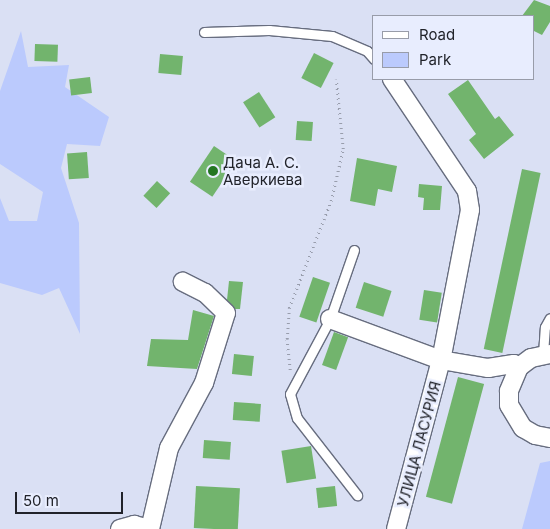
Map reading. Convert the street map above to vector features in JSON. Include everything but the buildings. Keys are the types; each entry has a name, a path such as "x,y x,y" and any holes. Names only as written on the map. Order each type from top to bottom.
{"street":[{"name":"УЛИЦА ЛАСУРИЯ","path":"393,80 467,191 470,210 442,360 396,529"},
{"path":"120,529 134,525 150,529 169,448 204,383 226,313 205,293 183,282"},
{"path":"330,319 442,360 488,368 514,364 519,367"},
{"path":"546,354 519,367 508,391 514,418 535,435 550,438"}],"lane":[{"path":"204,32 269,30 332,36 367,51 372,57"},
{"path":"354,250 330,319 290,394 297,418 357,496"},
{"path":"546,354 545,328 550,318"}],"path":[{"path":"290,394 286,339 288,308 331,201 343,149 336,79"}],"green space":[{"path":"21,31 28,67 69,65 65,87 109,117 100,146 67,144 61,168 79,223 80,334 59,288 42,295 0,283 0,198 9,221 37,221 43,192 0,164 0,91"},
{"path":"550,461 550,529 522,529 540,463"}],"place":[{"name":"Дача А. С. Аверкиева","path":"213,171"}]}
